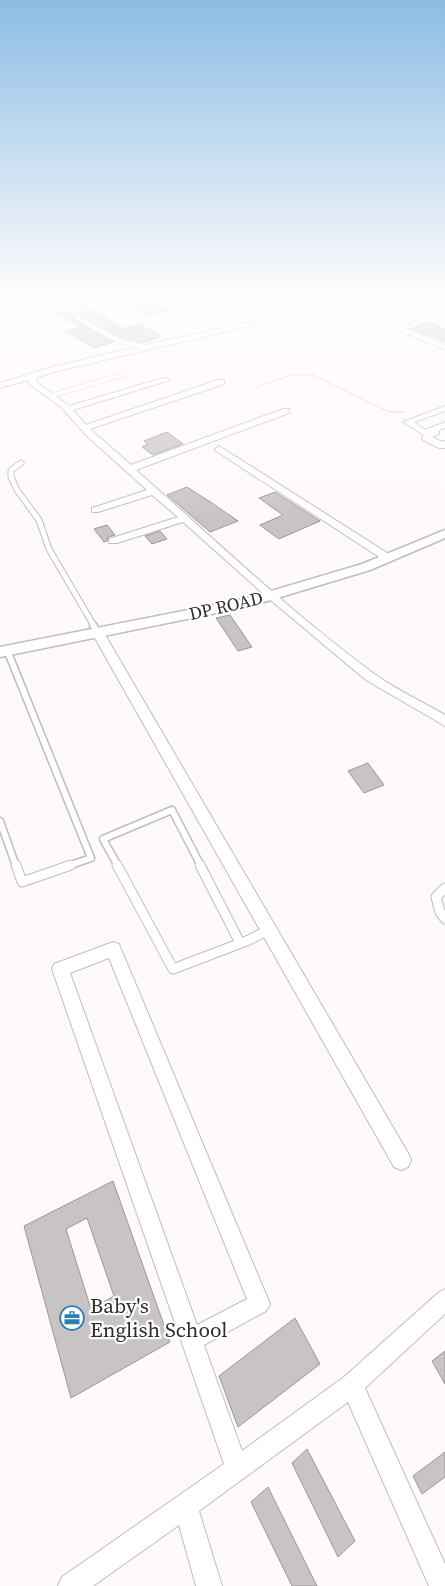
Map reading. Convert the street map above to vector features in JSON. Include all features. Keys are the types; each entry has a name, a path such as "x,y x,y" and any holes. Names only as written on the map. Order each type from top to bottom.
{"street":[{"path":"0,386 42,374"},
{"path":"34,377 32,382 68,409 85,428 129,469 272,596 370,677 444,719"},
{"path":"68,409 166,380"},
{"path":"85,428 221,382"},
{"path":"445,408 406,422 424,432 445,426"},
{"path":"129,469 286,411"},
{"path":"445,426 426,438 442,446 445,444"},
{"path":"219,449 384,560"},
{"path":"95,510 154,491"},
{"path":"113,541 185,518"},
{"name":"DP ROAD","path":"3,651 200,613 272,596 366,567 445,534"},
{"path":"98,632 401,1160"},
{"path":"191,1340 259,1304 113,949 60,969 191,1340 238,1468"},
{"path":"71,1586 186,1506 352,1385 445,1300"},
{"path":"352,1385 442,1586"},
{"path":"186,1506 209,1586"}],"lane":[{"path":"50,396 125,374"},
{"path":"21,463 11,470 10,474 17,491 37,517 48,547 98,632"},
{"path":"0,821 22,882 91,858 3,651"},
{"path":"240,943 172,810 103,839 173,969 240,943 269,930"},
{"path":"445,888 436,897 440,912 445,919"}],"path":[{"path":"257,387 294,374"},
{"path":"306,374 313,375 389,412 402,413 410,410"}],"building":[{"path":"167,432 183,444 153,455 142,447 148,444 144,441"},
{"path":"187,487 238,521 210,532 167,495"},
{"path":"275,492 320,521 279,539 260,525 283,515 259,498"},
{"path":"107,525 115,535 108,537 107,541 104,542 94,529"},
{"path":"160,531 167,539 152,544 145,536"},
{"path":"230,615 252,647 238,651 216,618"},
{"path":"368,763 384,785 364,793 348,771"},
{"path":"113,1181 170,1342 71,1398 24,1226","holes":["87,1218 114,1296 91,1309 66,1229"]},
{"path":"295,1318 320,1364 238,1427 219,1376"},
{"path":"445,1351 445,1384 432,1361"},
{"path":"307,1449 355,1541 338,1557 292,1463"},
{"path":"445,1452 445,1477 422,1494 413,1476"},
{"path":"268,1487 317,1586 292,1586 251,1502"}],"place":[{"name":"Baby's English School","path":"72,1318"}]}
